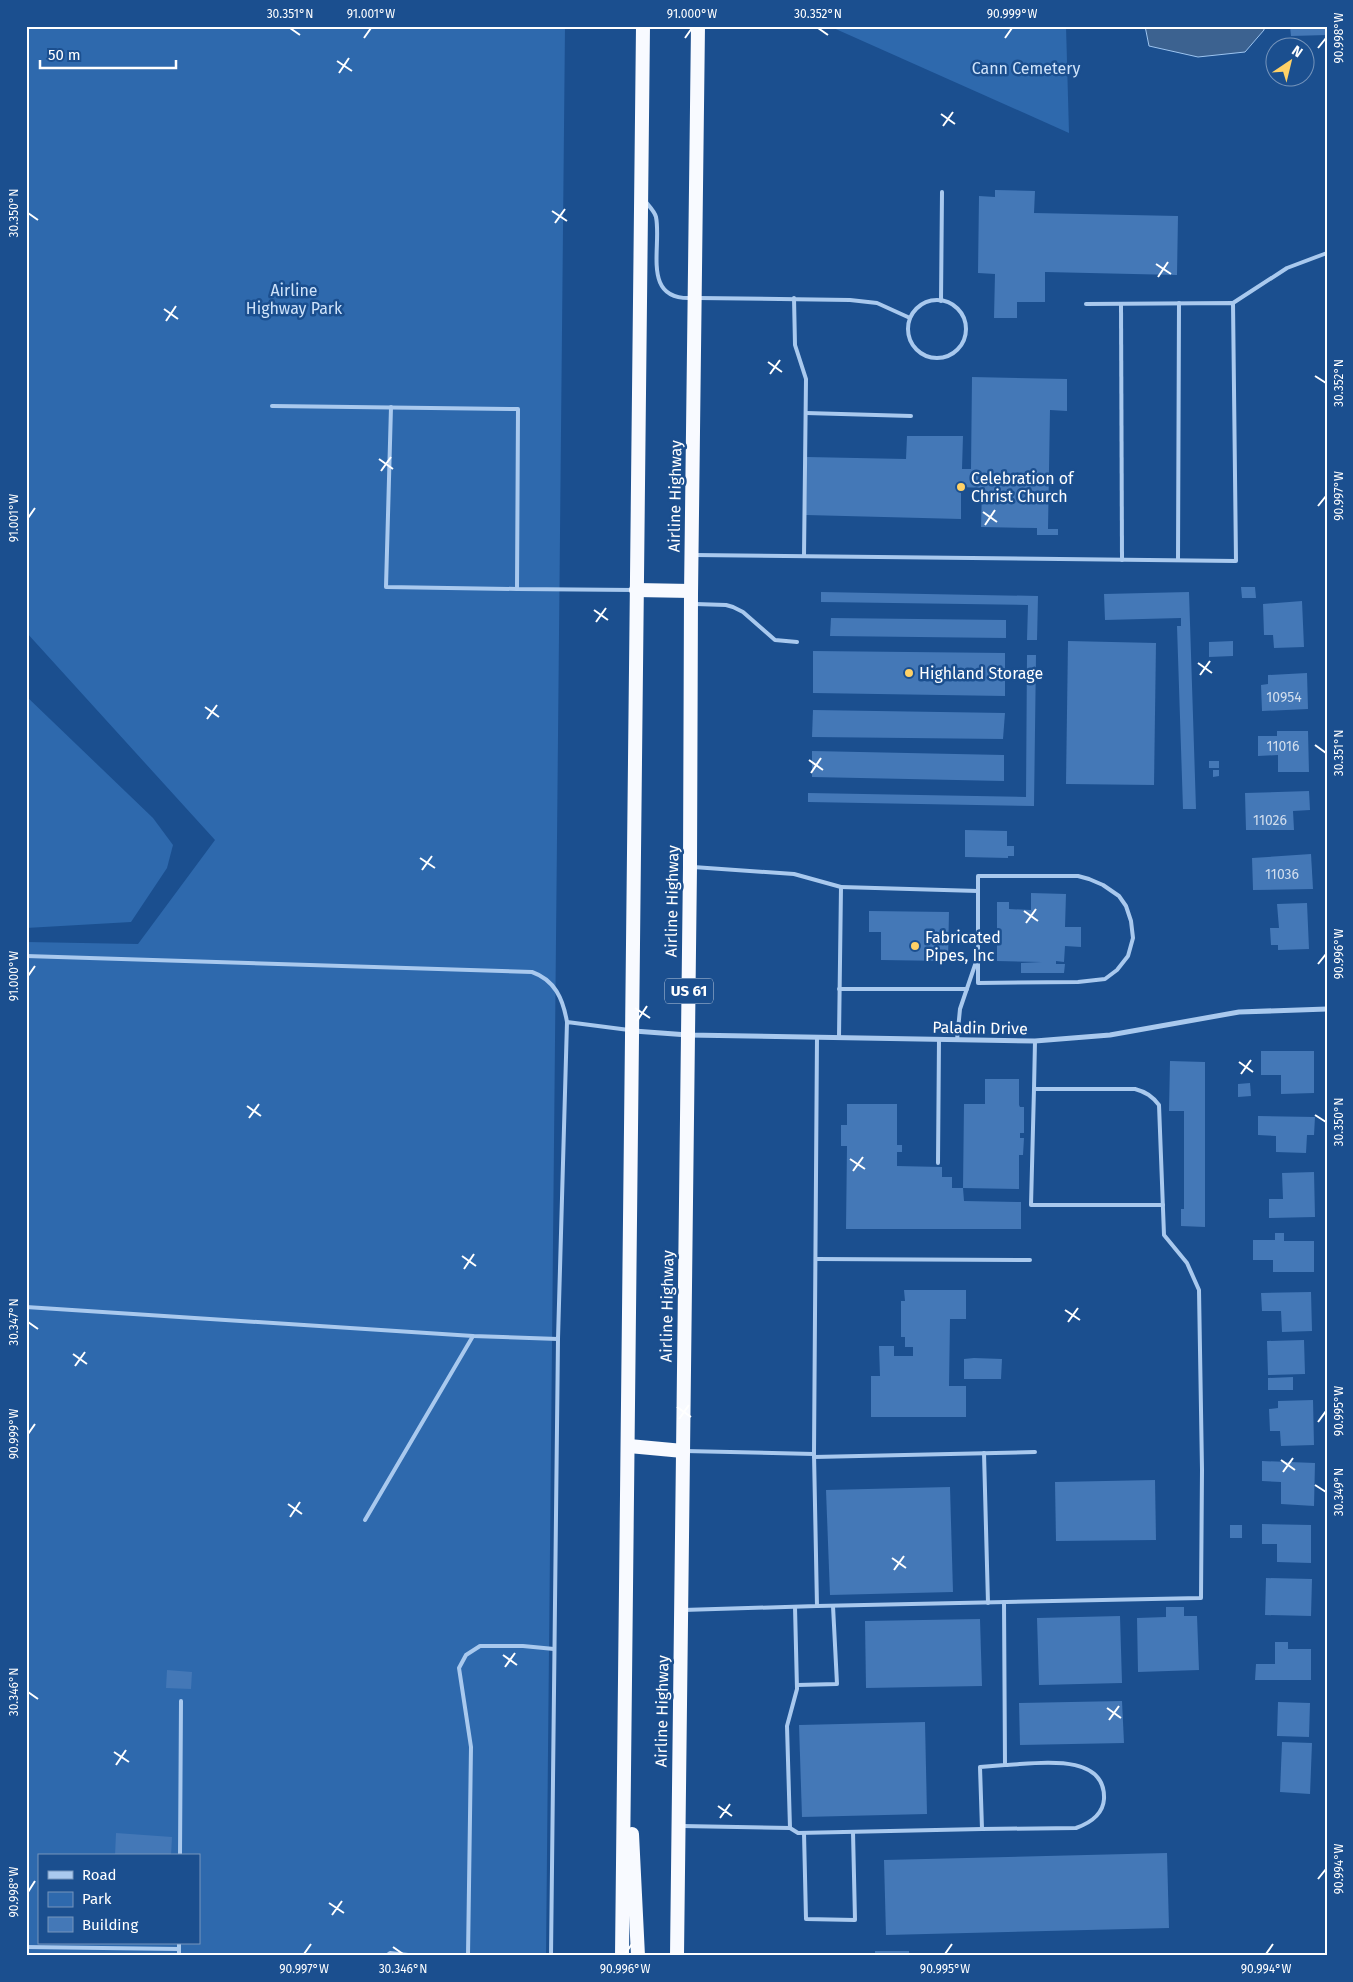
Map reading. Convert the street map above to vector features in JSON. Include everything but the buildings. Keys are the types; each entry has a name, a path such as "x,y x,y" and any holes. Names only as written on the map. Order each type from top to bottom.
{"highway":[{"path":"622,1956 643,26"},
{"name":"Airline Highway","path":"677,1956 698,26"},
{"path":"636,590 691,598"},
{"path":"629,1446 682,1451"},
{"path":"625,1716 638,1956"}],"street":[{"name":"Paladin Drive","path":"631,1030 688,1035 1035,1041 1110,1035 1239,1012 1327,1009"}],"lane":[{"path":"941,301 942,192"},
{"path":"641,195 656,216 657,276 663,288 670,295 681,298 850,300 876,303 910,318"},
{"path":"1086,304 1233,303 1287,268 1327,253"},
{"path":"794,298 795,345 806,379 804,556"},
{"path":"941,301 955,307 965,323 966,333 963,343 957,351 949,356 930,358 914,348 909,340 907,331 910,318 919,306 927,302 941,301"},
{"path":"1178,560 1179,303"},
{"path":"692,555 1236,561 1233,303"},
{"path":"1121,304 1122,560"},
{"path":"272,406 518,408 517,589"},
{"path":"391,407 386,587 636,590"},
{"path":"806,413 911,416"},
{"path":"691,598 733,607 743,612 775,640 797,642"},
{"path":"690,867 794,874 841,887 978,891"},
{"path":"978,876 1078,876 1103,885 1119,896 1126,906 1131,920 1133,938 1128,956 1117,970 1105,979 1078,982 978,983 978,891 978,876"},
{"path":"839,1037 838,989 841,887"},
{"path":"26,956 532,972 548,980 563,1003 567,1022 558,1339 551,1956"},
{"path":"958,1040 960,1009 978,958"},
{"path":"838,989 967,989"},
{"path":"567,1022 631,1030"},
{"path":"817,1037 814,1456 817,1606"},
{"path":"938,1163 939,1039"},
{"path":"1035,1041 1031,1205 1163,1205"},
{"path":"681,1610 1201,1598 1202,1470 1199,1290 1187,1263 1164,1235 1159,1105 1147,1093 1135,1089 1034,1089"},
{"path":"816,1259 1030,1260"},
{"path":"26,1307 472,1336 558,1339"},
{"path":"365,1520 472,1336"},
{"path":"682,1451 814,1456 1035,1452"},
{"path":"984,1453 988,1603"},
{"path":"1004,1602 1005,1765"},
{"path":"797,1685 837,1684 834,1606"},
{"path":"790,1828 788,1726 797,1685 795,1607"},
{"path":"468,1956 471,1747 459,1668 466,1656 480,1646 523,1646 554,1649"},
{"path":"180,1854 181,1701"},
{"path":"678,1826 790,1828 798,1833 1076,1828 1088,1824 1096,1817 1103,1806 1102,1786 1098,1779 1082,1766 1068,1763 980,1767 982,1829"},
{"path":"804,1833 806,1919 854,1920 853,1832"},
{"path":"179,1944 179,1956"},
{"path":"26,1947 179,1950"},
{"path":"386,1956 390,1953 417,1956"}],"green space":[{"name":"Airline Highway Park","path":"26,26 565,26 546,1956 26,1956 26,942 138,944 215,840 26,632"},
{"name":"Cann Cemetery","path":"829,26 1066,26 1069,133"},
{"path":"26,696 153,818 173,845 167,868 131,922 26,928"}],"shaded area":[{"path":"1145,26 1264,26 1264,30 1245,52 1198,57 1149,46"}],"place":[{"name":"Celebration of Christ Church","path":"961,487"},
{"name":"Highland Storage","path":"909,673"},
{"name":"Fabricated Pipes, Inc","path":"915,946"}]}
